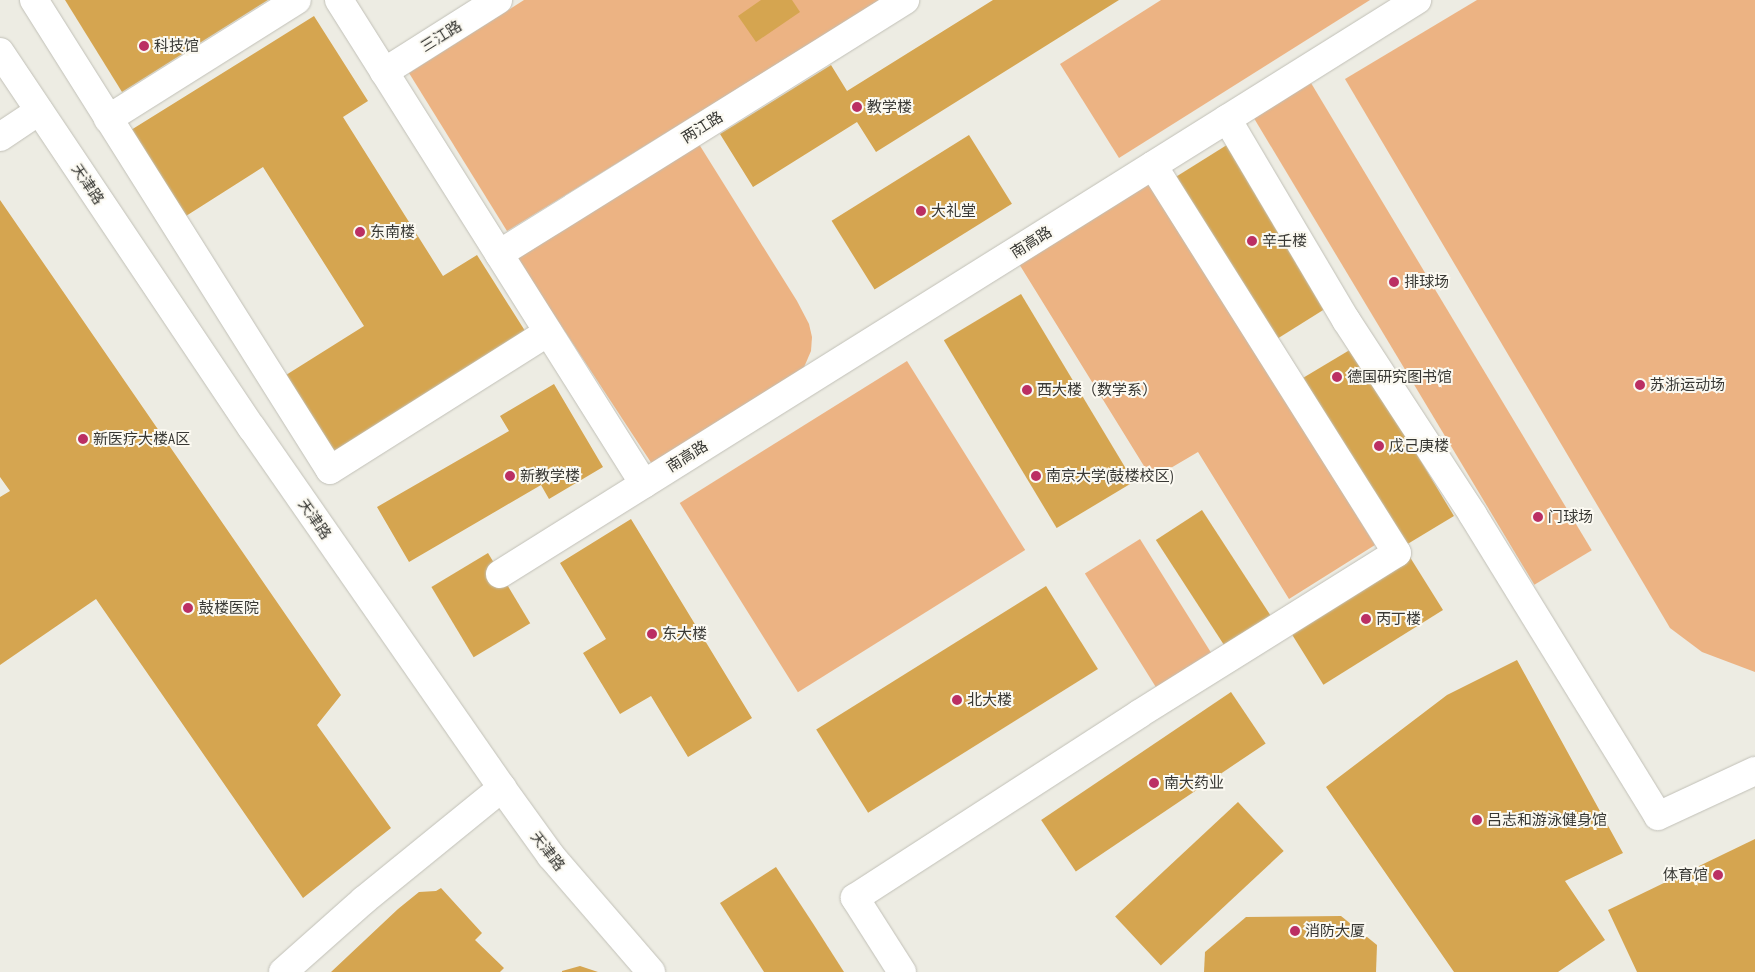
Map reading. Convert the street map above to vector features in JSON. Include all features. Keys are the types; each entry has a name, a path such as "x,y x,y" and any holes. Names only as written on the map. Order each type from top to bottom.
{"street":[{"path":"34,0 330,470 548,332"},
{"path":"108,119 297,0"},
{"path":"339,0 644,484"},
{"name":"三江路","path":"384,72 498,0"},
{"name":"两江路","path":"499,254 905,0"},
{"name":"南高路","path":"500,574 1417,0"},
{"name":"天津路","path":"0,52 252,428 502,788 551,856 651,972"},
{"path":"0,137 39,111"},
{"path":"1226,119 1346,320 1474,515 1658,816 1755,771"},
{"path":"902,972 855,898 1139,714 1397,553 1153,165"},
{"path":"283,972 364,900 502,788"}],"shaded area":[{"path":"524,0 881,0 507,231 409,73"},
{"path":"1161,0 1370,0 1119,158 1060,64"},
{"name":"苏浙运动场","path":"1477,0 1755,0 1755,672 1702,652 1670,628 1345,79"},
{"name":"排球场","path":"1308,78 1592,550 1534,585 1251,113"},
{"path":"697,141 797,301 809,324 812,337 811,351 798,381 654,467 516,257"},
{"path":"1140,165 1375,545 1289,599 1198,452 1152,479 1008,246"},
{"path":"907,361 1025,550 798,692 680,503"},
{"path":"1140,539 1214,658 1159,692 1085,573"}],"building":[{"name":"科技馆","path":"65,0 268,0 122,92"},
{"path":"761,0 792,0 800,12 756,42 738,16"},
{"name":"教学楼","path":"993,0 1119,0 876,152 857,122 753,187 720,134 831,65 847,91"},
{"name":"东南楼","path":"314,16 368,101 343,117 443,276 477,255 527,334 336,454 286,375 364,326 263,167 186,216 131,130"},
{"name":"大礼堂","path":"969,135 1012,204 875,290 832,221"},
{"name":"辛壬楼","path":"1230,143 1331,305 1276,339 1175,177"},
{"path":"0,200 341,695 317,725 391,828 303,898 96,599 0,665 0,497 10,491 0,477"},
{"name":"西大楼（数学系）","path":"1021,294 1134,482 1057,528 944,340"},
{"name":"戊己庚楼","path":"1353,348 1454,516 1404,546 1303,378"},
{"name":"新教学楼","path":"554,384 603,467 549,499 541,485 409,562 377,507 509,431 500,416"},
{"path":"1202,510 1274,621 1228,651 1156,540"},
{"name":"东大楼","path":"631,519 752,718 688,757 651,696 620,714 583,653 606,639 560,563"},
{"path":"488,553 530,623 474,657 431,587"},
{"name":"丙丁楼","path":"1408,554 1443,610 1323,685 1288,629"},
{"name":"北大楼","path":"1046,586 1098,669 868,813 816,730"},
{"name":"吕志和游泳健身馆","path":"1517,660 1623,853 1565,881 1605,940 1558,972 1454,972 1326,787 1447,695"},
{"name":"南大药业","path":"1231,692 1266,743 1076,871 1041,820"},
{"path":"1238,802 1284,851 1161,966 1115,917"},
{"name":"体育馆","path":"1755,839 1755,972 1637,972 1608,910"},
{"path":"776,867 844,972 764,972 720,903"},
{"path":"441,888 482,933 475,940 504,968 500,972 331,972 398,909 419,892 436,891"},
{"name":"消防大厦","path":"1341,916 1377,945 1376,972 1204,972 1205,952 1246,917"},
{"path":"580,966 598,972 562,972 562,971"}],"place":[{"name":"科技馆","path":"144,46"},
{"name":"教学楼","path":"857,107"},
{"name":"大礼堂","path":"921,211"},
{"name":"东南楼","path":"360,232"},
{"name":"辛壬楼","path":"1252,241"},
{"name":"排球场","path":"1394,282"},
{"name":"德国研究图书馆","path":"1337,377"},
{"name":"苏浙运动场","path":"1640,385"},
{"name":"西大楼（数学系）","path":"1027,390"},
{"name":"新医疗大楼A区","path":"83,439"},
{"name":"戊己庚楼","path":"1379,446"},
{"name":"新教学楼","path":"510,476"},
{"name":"南京大学(鼓楼校区)","path":"1036,476"},
{"name":"门球场","path":"1538,517"},
{"name":"鼓楼医院","path":"188,608"},
{"name":"丙丁楼","path":"1366,619"},
{"name":"东大楼","path":"652,634"},
{"name":"北大楼","path":"957,700"},
{"name":"南大药业","path":"1154,783"},
{"name":"吕志和游泳健身馆","path":"1477,820"},
{"name":"体育馆","path":"1718,875"},
{"name":"消防大厦","path":"1295,931"}]}
